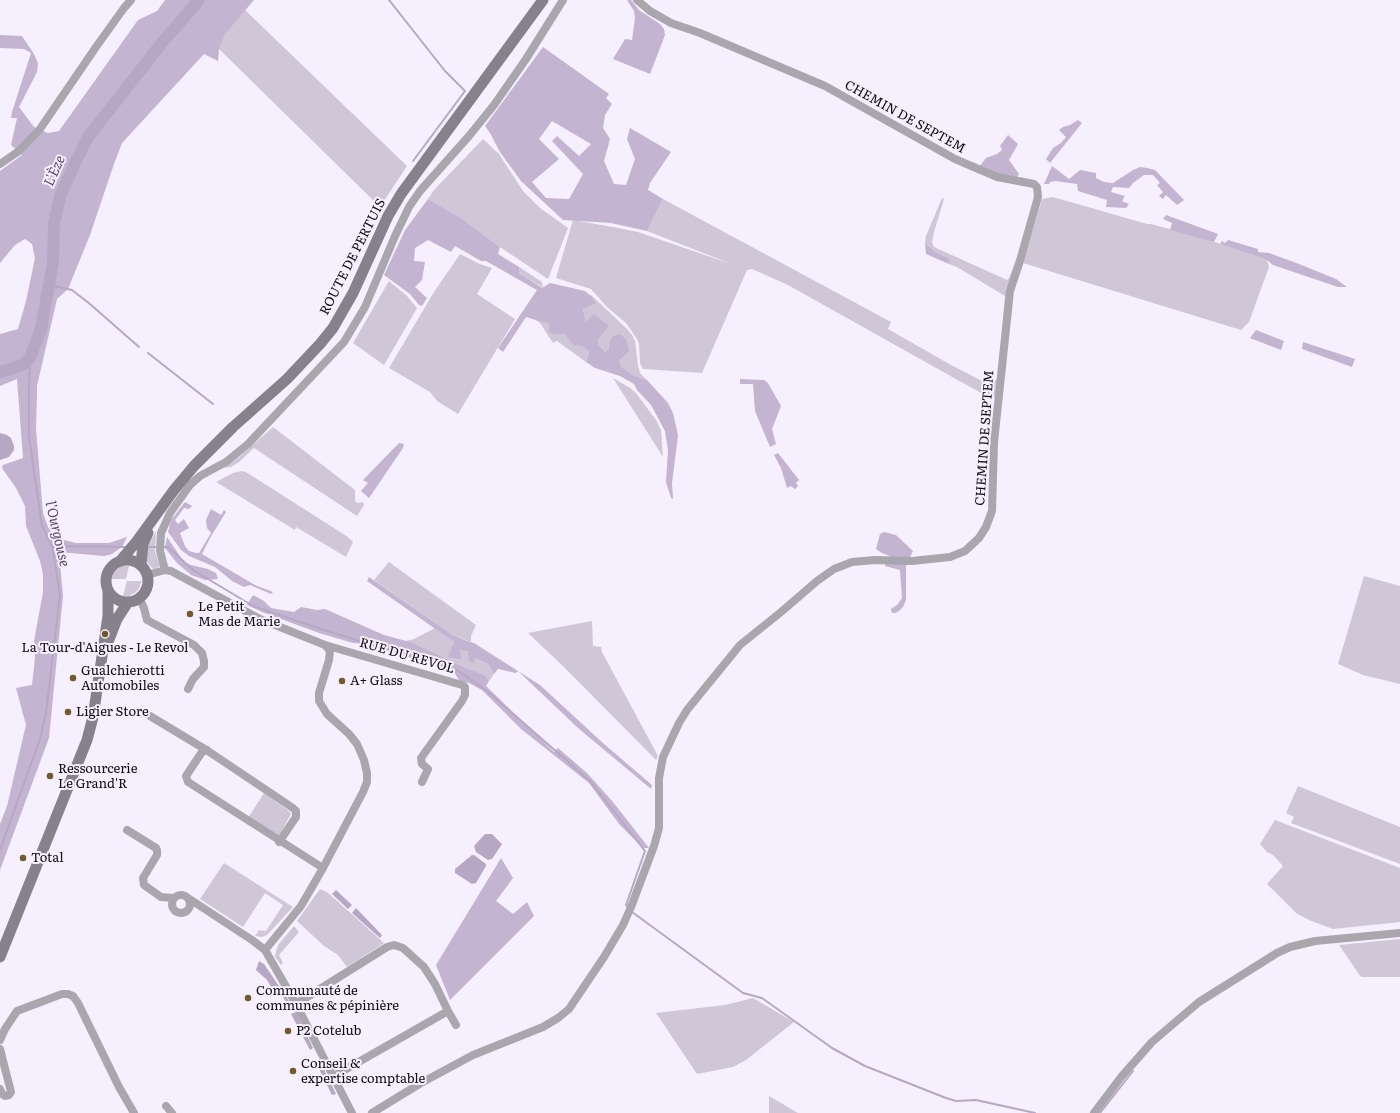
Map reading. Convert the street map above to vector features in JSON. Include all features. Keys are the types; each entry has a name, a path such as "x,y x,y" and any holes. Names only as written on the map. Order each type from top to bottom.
{"main road":[{"name":"ROUTE DE PERTUIS","path":"496,66 543,0"},
{"name":"ROUTE DE PERTUIS","path":"121,560 194,466 233,427 287,379 333,328 353,293 388,216 401,194 452,123 496,66 551,0"},
{"name":"ROUTE DE PERTUIS","path":"141,565 143,544 155,518"},
{"path":"0,957 87,740 93,717 101,660 108,616 108,592 105,579 106,573 110,567 121,560 135,561 141,565 147,575 148,581 146,591 133,600 117,619 101,660"},
{"path":"108,592 117,600 133,600"}],"street":[{"path":"0,164 19,151 40,129 100,40 124,8 132,0"},
{"path":"165,570 159,546 160,533 185,492 200,476 226,462 248,444 344,342 365,307 409,207 420,191 469,136 494,105 526,59 563,0"},
{"name":"CHEMIN DE SEPTEM","path":"372,1113 421,1083 473,1055 543,1026 558,1018 570,1009 604,957 623,925 631,907 654,846 659,828 659,778 663,757 678,723 686,710 740,645 817,581 834,569 852,562 875,560 912,561 950,557 965,551 979,538 992,511 994,442 1010,291 1038,197 1037,187 1034,184 997,177 955,159 825,86 700,32 671,23 650,11 637,0"},
{"path":"147,575 170,570 260,619 326,645 330,655 319,693 319,701 327,714 349,734 357,744 364,760 367,777 363,792 301,906 265,950"},
{"path":"133,600 144,608 147,620 194,645 201,651 204,658 204,667 193,679 188,689"},
{"name":"RUE DU REVOL","path":"326,645 465,687 465,695 448,722 421,758 422,764 428,769 422,782"},
{"path":"150,716 206,750 292,808 296,812 296,817 279,842"},
{"path":"206,750 202,752 186,776 188,782 279,842 323,868"},
{"path":"127,830 157,850 157,854 143,878 144,885 161,897 174,898 180,895 188,898 265,950 296,1004 352,1113"},
{"path":"174,898 172,900 172,906 175,912 181,914 189,910 190,903 188,898"},
{"path":"1094,1113 1122,1076 1152,1042 1199,1002 1276,953 1315,941 1400,934"},
{"path":"296,1004 387,947 394,945 403,948 428,972 456,1025"},
{"path":"0,1040 5,1029 18,1011 59,995 70,995 75,998 78,1003 119,1087 134,1113"},
{"path":"334,1076 448,1011"},
{"path":"0,1049 11,1092 7,1096 4,1095 0,1089"},
{"path":"166,1106 172,1113"}],"shaded area":[{"path":"165,0 254,0 225,34 219,49 218,61 204,54 122,143 90,235 68,289 57,299 37,386 36,429 43,513 48,527 54,535 64,540 76,543 109,543 127,537 122,547 112,554 104,556 59,552 63,596 49,738 0,870 0,824 7,806 26,725 16,688 32,685 35,658 34,641 43,592 43,574 40,561 26,526 25,506 16,488 2,468 3,465 23,458 17,379 0,386 0,334 18,329 26,301 35,258 32,244 25,239 15,245 0,263 0,171 22,155 11,145 17,118 11,118 31,53 24,49 0,48 0,35 22,36 38,63 37,72 19,107 34,127 48,133 59,131 138,20 157,11"},
{"path":"627,0 631,0 639,10 660,24 664,29 665,35 650,74 613,59 625,39 632,40 635,18 634,11"},
{"path":"245,10 407,166 380,207 219,49 225,33"},
{"path":"543,47 609,94 606,98 612,104 605,115 603,128 610,139 604,161 614,184 626,185 635,159 627,139 630,128 671,152 650,183 648,190 663,199 647,231 611,223 563,220 521,181 500,152 485,126","holes":["552,121 591,144 579,156 557,136 552,141 583,174 569,199 546,198 532,182 559,159 539,139"]},
{"path":"1078,120 1082,123 1050,163 1046,159 1053,148 1061,143 1066,137 1059,130"},
{"path":"1008,135 1018,144 1009,160 1019,174 1016,179 979,167 986,158 997,154 1002,150 1000,146"},
{"path":"483,139 499,154 523,191 540,208 568,228 548,279 500,247 461,218 428,199 434,190"},
{"path":"1052,166 1069,179 1080,170 1096,173 1096,178 1104,182 1113,183 1140,167 1155,170 1184,200 1177,205 1166,195 1163,199 1159,196 1163,192 1157,185 1160,183 1153,175 1144,175 1129,188 1113,187 1111,192 1125,196 1122,201 1129,204 1126,208 1106,207 1107,200 1078,191 1077,184 1055,181 1050,182 1049,184 1044,184"},
{"path":"1053,197 1206,239 1267,260 1269,267 1249,322 1241,330 1023,263 1042,199"},
{"path":"942,198 944,199 932,242 934,247 1007,280 1017,257 996,396 994,397 983,394 788,285 752,269 747,270 702,373 643,369 640,363 639,344 626,323 607,307 591,289 556,278 573,220 638,232 734,265 647,231 663,199 891,322 888,329 951,365 990,384 996,380 998,375 1005,296 957,267 949,264 950,259 934,251 925,243 926,236"},
{"path":"428,199 461,218 500,247 498,254 519,267 519,273 542,288 550,283 585,291 592,297 596,303 583,309 586,322 594,314 609,326 598,339 598,344 605,352 609,349 609,342 612,336 619,334 626,339 629,351 619,360 621,366 633,375 647,380 668,403 673,413 678,435 672,483 673,499 671,498 666,482 668,450 665,431 651,405 637,390 634,384 620,376 595,368 586,362 589,352 584,347 578,345 575,346 565,334 554,334 549,332 549,324 526,317 503,352 498,348 537,290 486,261 481,261 455,246 451,252 428,240 415,248 414,261 425,262 422,280 415,287 427,298 422,306 419,305 410,294 384,275 405,230"},
{"path":"1166,215 1218,234 1214,242 1170,230 1172,223 1163,219"},
{"path":"1228,240 1258,249 1258,252 1269,253 1299,264 1336,279 1347,287 1338,287 1273,265 1267,260 1220,244 1222,241 1225,243"},
{"path":"925,243 934,251 950,259 949,264 926,254"},
{"path":"460,254 492,268 477,294 515,319 458,414 437,401 430,392 389,368 434,292"},
{"path":"519,267 542,282 543,288 519,273"},
{"path":"389,281 407,296 417,308 384,365 353,343"},
{"path":"590,294 632,335 635,341 640,373 647,380 633,375 621,366 619,360 619,334 612,336 609,342 609,349 605,352 598,344 598,339 586,323 583,309 595,303"},
{"path":"535,319 549,324 554,334 565,334 569,340 584,347 589,352 586,362 557,341 553,343 540,323"},
{"path":"1256,330 1284,341 1281,350 1250,338"},
{"path":"1303,342 1355,359 1352,367 1302,349"},
{"path":"613,378 636,393 656,420 661,430 663,457"},
{"path":"740,379 764,380 768,383 781,406 772,429 776,444 770,447 755,411 753,384 740,384"},
{"path":"273,427 355,490 355,501 358,503 363,502 364,505 357,516 254,448 239,462 231,467 224,468"},
{"path":"0,433 11,438 14,450 9,457 0,460"},
{"path":"399,443 404,444 403,448 369,498 361,491 368,483 363,480"},
{"path":"778,453 799,480 796,483 798,486 795,489 791,486 787,488 781,468 774,455"},
{"path":"242,471 246,472 348,537 353,542 346,557 296,527 295,530 216,482 233,473"},
{"path":"185,502 192,506 189,509 184,508 175,520 178,524 184,519 189,528 180,533 185,546 189,551 199,553 211,533 207,528 206,520 211,509 221,515 224,510 226,512 202,554 255,585 273,592 271,594 250,585 244,587 232,581 215,567 189,556 181,550 168,532 171,520"},
{"path":"156,531 155,552 160,566 153,569 147,562 146,551"},
{"path":"884,532 896,535 913,551 906,566 906,600 903,607 895,613 892,613 891,609 897,605 902,598 900,570 885,566 885,563 892,557 876,549 880,534"},
{"path":"167,537 184,562 216,573 218,579 205,580 191,575 177,563 165,548"},
{"path":"389,562 476,625 471,636 471,642 453,635 374,580"},
{"path":"122,566 129,566 126,579 111,579 114,572"},
{"path":"1364,576 1400,586 1400,684 1363,675 1338,664"},
{"path":"369,577 453,635 474,643 518,671 516,673 498,669 494,674 488,664 475,658 473,663 469,661 468,652 460,650 461,660 448,657 454,642 367,581"},
{"path":"127,581 142,581 136,592 129,596 123,596"},
{"path":"253,595 264,601 271,608 294,612 301,607 317,610 325,609 384,635 410,642 466,668 485,675 489,681 486,686 554,752 558,748 587,773 613,802 649,848 643,848 619,824 589,783 521,729 482,690 469,683 460,682 453,670 406,655 365,644 353,643 319,633 262,612 247,605"},
{"path":"592,621 593,646 601,647 602,652 658,756 656,760 564,667 528,633"},
{"path":"435,628 454,642 449,657 460,660 460,650 468,652 475,658 488,664 494,674 489,681 485,675 406,641 414,639"},
{"path":"518,671 540,685 604,744 652,785 651,789 578,728"},
{"path":"1298,786 1400,827 1400,864 1291,823 1294,817 1286,813"},
{"path":"264,793 291,814 280,834 277,835 248,818"},
{"path":"1275,820 1400,868 1400,922 1333,929 1309,920 1296,913 1267,884 1283,866 1260,844"},
{"path":"485,834 492,834 502,844 492,859 488,860 476,852 474,846"},
{"path":"472,855 486,864 486,866 476,883 472,884 455,873 455,869"},
{"path":"501,858 513,878 496,901 513,914 527,902 534,916 450,1000 436,965"},
{"path":"224,863 293,907 267,935 262,937 255,936 259,930 266,931 283,905 265,893 243,927 200,899"},
{"path":"320,889 327,892 384,943 347,967 338,955 324,946 297,921"},
{"path":"336,890 352,905 348,909 332,894"},
{"path":"356,908 382,935 380,938 352,913"},
{"path":"294,926 299,932 279,955 283,963 281,965 275,957 278,945"},
{"path":"1400,939 1400,977 1361,977 1339,945"},
{"path":"259,961 264,964 289,1001 286,1002 280,992 275,993 267,980 256,970"},
{"path":"753,998 794,1022 746,1060 733,1067 697,1074 656,1013 725,1005"},
{"path":"296,1012 313,1048 310,1050 291,1014"},
{"path":"320,1061 336,1094 332,1095 316,1063"},
{"path":"769,1096 798,1113 769,1113"}],"waterway":[{"name":"L'Èze","path":"0,372 17,367 25,363 30,358 41,329 53,262 54,224 60,196 88,137 161,44 199,0"},
{"path":"389,0 445,71 465,91 413,161"},
{"path":"50,285 72,290 139,347"},
{"path":"148,353 213,404"},
{"name":"l'Ourgouse","path":"0,850 40,739 46,713 60,594 52,546 42,526 29,436 30,358"},
{"path":"52,546 128,547"},
{"path":"146,547 158,547"},
{"path":"162,547 168,547 193,570 253,606 327,631 458,671 487,691 590,781 645,851 626,905 628,907"},
{"path":"632,912 743,993 762,998 832,1048 865,1066 956,1101 976,1100 1035,1113"},
{"path":"1100,1113 1133,1071"}],"place":[{"name":"Le Petit Mas de Marie","path":"190,614"},
{"name":"La Tour-d'Aigues - Le Revol","path":"105,634"},
{"name":"Gualchierotti Automobiles","path":"73,678"},
{"name":"A+ Glass","path":"342,681"},
{"name":"Ligier Store","path":"68,712"},
{"name":"Ressourcerie Le Grand'R","path":"50,776"},
{"name":"Total","path":"23,858"},
{"name":"Communauté de communes & pépinière","path":"248,998"},
{"name":"P2 Cotelub","path":"288,1031"},
{"name":"Conseil & expertise comptable","path":"293,1071"}]}
